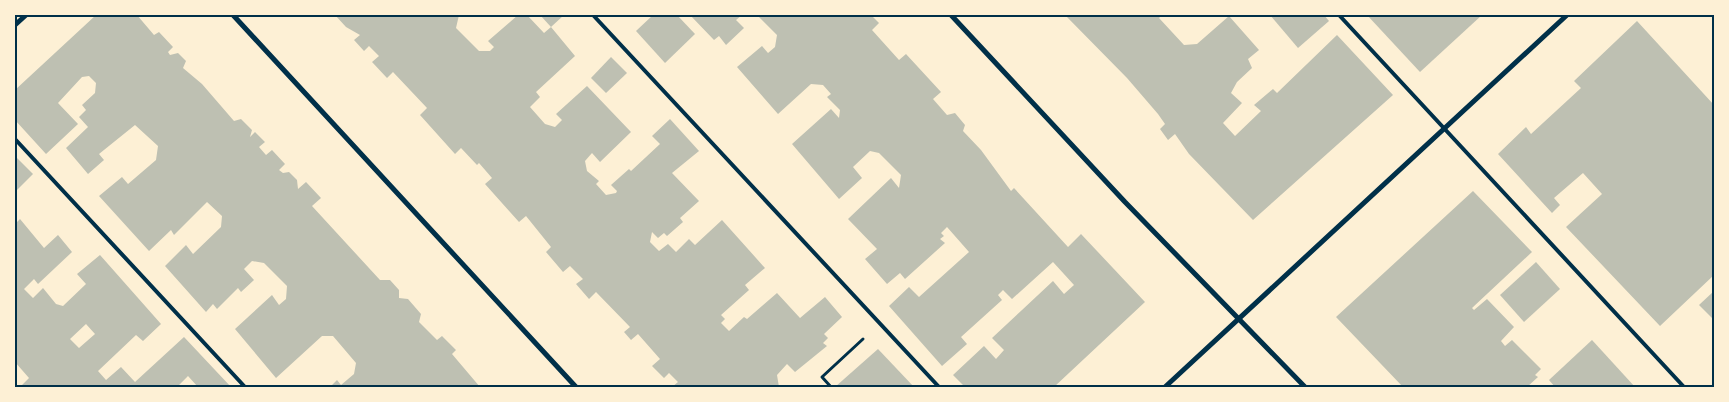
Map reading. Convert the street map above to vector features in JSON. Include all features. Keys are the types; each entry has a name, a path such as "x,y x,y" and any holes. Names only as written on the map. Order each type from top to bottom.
{"street":[{"path":"15,25 26,15"},
{"path":"233,15 576,387"},
{"path":"951,15 1238,319 1305,387"},
{"path":"1166,387 1567,15"}],"lane":[{"path":"593,15 938,387"},
{"path":"1339,15 1684,387"},
{"path":"15,139 245,387"}],"path":[{"path":"831,387 822,377 878,324"}],"building":[{"path":"96,15 137,15 154,35 159,32 173,47 168,52 170,55 178,53 186,61 183,68 202,84 234,121 241,119 252,130 250,137 255,132 265,142 259,147 266,155 272,150 285,164 279,170 283,173 289,172 297,180 298,189 306,182 321,198 312,206 380,280 390,280 399,290 399,298 408,299 421,314 419,322 437,340 442,336 456,350 452,354 480,387 330,387 337,380 341,385 354,374 356,363 333,336 322,336 276,378 235,329 272,295 279,305 286,299 287,286 264,263 252,261 244,269 254,280 241,292 238,288 217,309 213,304 206,312 165,266 186,245 193,254 221,227 222,216 207,202 174,235 171,230 149,251 99,196 122,177 128,184 156,160 158,146 135,125 99,154 104,160 88,174 66,148 88,127 79,117 86,110 82,105 95,93 96,83 89,76 82,77 58,103 78,124 46,154 15,120 15,90"},
{"path":"335,15 459,15 456,28 479,51 490,51 494,47 488,41 518,15 527,15 544,33 551,27 575,56 536,92 540,97 530,107 545,124 555,127 562,120 556,114 587,86 631,132 600,162 592,153 585,161 587,171 599,181 596,184 606,195 616,193 617,191 611,185 629,169 631,171 660,144 652,136 670,119 699,151 672,173 699,201 680,218 683,222 667,236 664,233 658,238 652,232 650,242 659,251 668,244 676,252 689,239 695,245 722,220 765,268 745,285 749,290 721,315 725,319 721,323 729,331 744,317 747,319 777,293 800,318 825,297 842,317 824,334 828,338 823,343 827,346 795,372 787,364 777,375 779,387 672,387 678,382 669,373 664,378 652,366 660,359 638,334 631,340 624,332 630,327 596,292 589,299 576,284 583,279 570,266 563,272 546,252 551,247 526,216 519,222 485,184 492,178 479,163 477,165 461,148 455,154 420,115 427,108 393,72 387,78 372,62 379,56 369,46 364,51 354,40 360,35 346,27"},
{"path":"540,15 564,15 551,27"},
{"path":"653,15 677,15 695,34 665,63 636,31"},
{"path":"690,15 742,15 736,20 744,28 726,45 719,36 714,40"},
{"path":"757,15 871,15 879,23 872,30 899,60 906,54 941,92 933,99 947,115 955,113 965,125 963,131 981,150 1011,191 1014,188 1068,247 1081,234 1145,302 1054,387 965,387 953,375 984,346 996,359 1004,350 992,338 1053,281 1064,294 1074,285 1053,262 1012,299 1003,290 998,295 1002,300 961,337 967,344 942,366 889,306 909,287 919,297 969,252 947,227 941,233 944,236 940,239 945,243 905,279 900,273 887,284 865,259 877,249 848,219 891,178 899,188 901,175 879,153 870,151 853,167 862,178 839,199 792,144 831,109 839,118 840,110 827,97 831,94 823,85 811,84 778,114 737,67 762,46 768,53 775,47 777,35"},
{"path":"1065,15 1162,15 1159,18 1184,45 1197,44 1229,16 1259,50 1248,59 1252,68 1237,82 1231,93 1242,103 1223,123 1235,136 1261,111 1254,105 1273,89 1277,93 1337,35 1393,95 1253,220 1189,154 1175,134 1168,140 1160,129 1165,124 1158,114 1127,78"},
{"path":"1270,15 1324,15 1329,21 1298,48"},
{"path":"1367,15 1482,15 1420,72"},
{"path":"1637,21 1714,105 1714,275 1660,326 1566,227 1602,194 1583,173 1554,198 1560,205 1552,213 1498,154 1526,127 1531,134 1581,88 1574,81"},
{"path":"611,57 627,73 606,93 591,78"},
{"path":"15,156 33,174 15,192"},
{"path":"1473,191 1532,252 1472,308 1474,310 1487,299 1514,327 1501,341 1505,346 1512,340 1541,369 1535,375 1538,377 1527,387 1403,387 1336,317"},
{"path":"20,219 44,248 58,235 72,252 38,284 34,279 24,289 33,298 43,288 56,304 63,306 86,284 77,274 100,255 161,324 143,341 136,335 98,371 106,380 121,367 135,382 184,337 231,387 198,387 188,376 177,387 23,387 22,385 29,378 15,362 15,224","holes":["86,324 95,334 79,348 70,339"]},
{"path":"1536,262 1560,289 1524,322 1500,295"},
{"path":"1714,291 1714,320 1699,305"},
{"path":"1592,340 1635,387 1555,387 1549,380"},
{"path":"878,349 914,387 835,387"}]}
